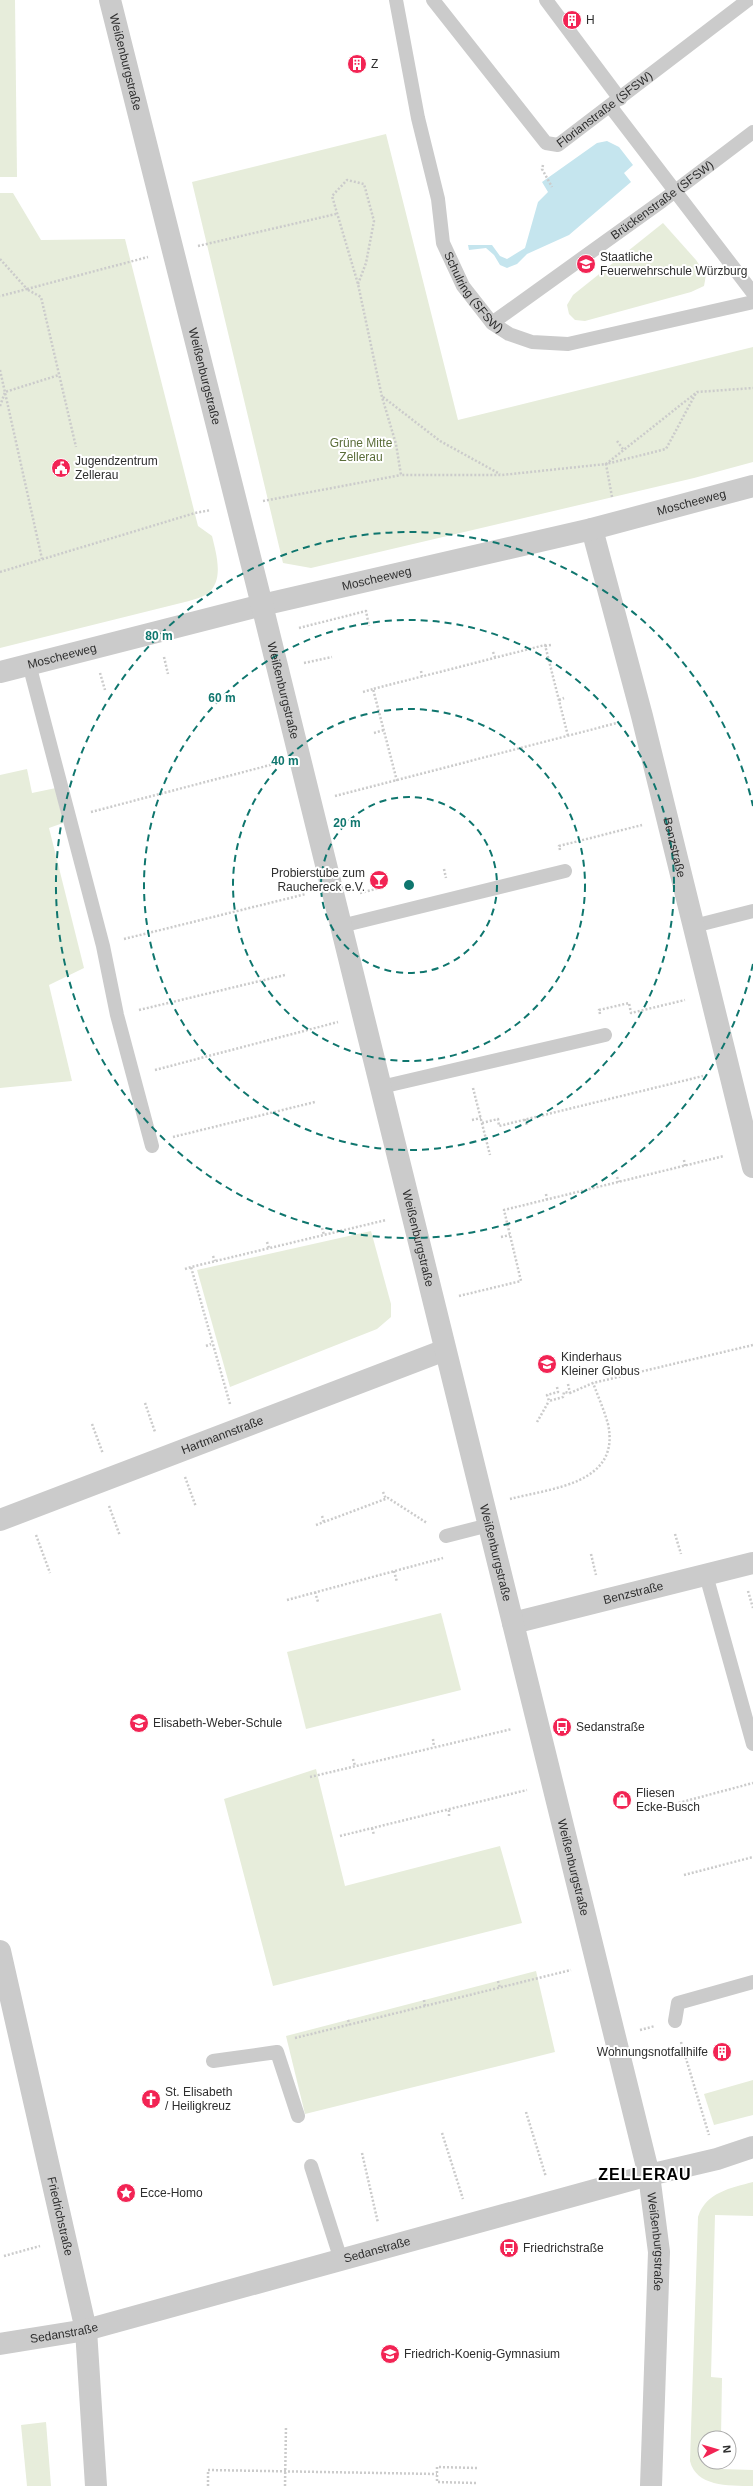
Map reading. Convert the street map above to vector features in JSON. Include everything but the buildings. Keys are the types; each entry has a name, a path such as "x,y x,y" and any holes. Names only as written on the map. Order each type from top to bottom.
{"street":[{"name":"Weißenburgstraße","path":"110,0 262,605 649,2175 659,2252 650,2486"},
{"name":"Moscheeweg","path":"0,672 262,605 617,523 753,486"},
{"name":"Benzstraße","path":"592,529 644,724 753,1167"},
{"name":"Hartmannstraße","path":"0,1520 445,1350"},
{"name":"Benzstraße","path":"513,1623 753,1563"},
{"name":"Friedrichstraße","path":"0,1951 86,2330 96,2486"},
{"name":"Sedanstraße","path":"0,2344 86,2330 649,2175 717,2159 753,2147"}],"lane":[{"name":"Schulring (SFSW)","path":"396,0 422,140 438,199 443,243 463,286 492,323 508,334 532,342 568,344 753,302"},
{"name":"Florianstraße (SFSW)","path":"434,0 546,143 558,145 748,0"},
{"path":"546,0 615,103 753,293"},
{"name":"Brückenstraße (SFSW)","path":"492,323 662,201 753,132"},
{"path":"29,664 103,946 117,1015 151,1144"},
{"path":"341,926 565,871"},
{"path":"694,926 753,911"},
{"path":"381,1087 605,1035"},
{"path":"446,1536 486,1515"},
{"path":"706,1575 753,1744"},
{"path":"675,2021 678,2002 753,1982"},
{"path":"213,2061 277,2052 298,2116"},
{"path":"311,2166 341,2260"}],"path":[{"path":"358,284 366,263 374,221 364,184 347,180 332,196 336,214 358,284 382,397 396,444 401,475"},
{"path":"547,180 552,187"},
{"path":"0,296 173,251 336,214"},
{"path":"0,259 27,289 41,297 76,447"},
{"path":"0,370 42,559"},
{"path":"5,392 59,375"},
{"path":"606,464 623,449 697,392 753,388"},
{"path":"0,406 5,392"},
{"path":"0,572 195,513 401,475 502,475 606,464 666,449 697,392"},
{"path":"382,397 440,441 502,475"},
{"path":"617,441 623,449"},
{"path":"606,464 617,523"},
{"path":"299,628 366,611 369,626"},
{"path":"363,692 495,657 551,645"},
{"path":"545,646 568,736"},
{"path":"494,652 495,657"},
{"path":"164,656 168,674"},
{"path":"301,664 332,657"},
{"path":"99,671 104,690"},
{"path":"421,671 422,676"},
{"path":"373,689 397,781"},
{"path":"559,700 564,698"},
{"path":"311,803 604,727"},
{"path":"374,733 384,730"},
{"path":"70,817 257,769"},
{"path":"559,846 630,828"},
{"path":"558,840 565,871"},
{"path":"368,891 380,888 380,885"},
{"path":"103,946 289,899"},
{"path":"117,1015 285,975"},
{"path":"605,1035 598,1009 629,1002 631,1013 683,1000"},
{"path":"133,1075 320,1026"},
{"path":"468,1068 490,1155"},
{"path":"482,1123 498,1119 500,1126 701,1077 728,1069"},
{"path":"151,1144 315,1102"},
{"path":"472,1120 481,1118"},
{"path":"526,1119 527,1126"},
{"path":"434,1302 521,1281 504,1210 721,1157"},
{"path":"684,1160 685,1166"},
{"path":"617,1177 619,1182"},
{"path":"546,1194 547,1200"},
{"path":"185,1269 412,1213"},
{"path":"322,1228 324,1235"},
{"path":"501,1237 510,1235"},
{"path":"267,1242 269,1248"},
{"path":"213,1256 215,1261"},
{"path":"191,1267 224,1390"},
{"path":"206,1346 211,1344"},
{"path":"537,1422 549,1401 563,1397 564,1392 570,1393 593,1383 753,1345"},
{"path":"486,1515 587,1477 604,1462 608,1449 608,1424 593,1383"},
{"path":"568,1384 570,1393"},
{"path":"549,1401 547,1395 558,1392 557,1387"},
{"path":"145,1403 151,1420"},
{"path":"92,1424 98,1440"},
{"path":"188,1485 196,1506"},
{"path":"383,1492 386,1498 446,1536"},
{"path":"316,1525 386,1498"},
{"path":"112,1514 120,1536"},
{"path":"322,1516 324,1522"},
{"path":"676,1534 682,1558"},
{"path":"39,1544 50,1574"},
{"path":"591,1554 593,1560"},
{"path":"287,1600 448,1557"},
{"path":"394,1571 397,1582"},
{"path":"315,1592 318,1602"},
{"path":"310,1777 537,1723"},
{"path":"433,1739 434,1747"},
{"path":"353,1759 355,1766"},
{"path":"667,1806 753,1783"},
{"path":"340,1836 553,1784"},
{"path":"449,1810 449,1816"},
{"path":"372,1828 374,1835"},
{"path":"684,1875 753,1857"},
{"path":"290,2039 426,2007 597,1963"},
{"path":"498,1981 500,1988"},
{"path":"424,2000 426,2007"},
{"path":"348,2020 350,2025"},
{"path":"675,2021 707,2129"},
{"path":"526,2112 554,2202"},
{"path":"442,2133 461,2192"},
{"path":"362,2153 377,2216"},
{"path":"4,2256 26,2250"},
{"path":"285,2486 286,2426"},
{"path":"476,2483 466,2484 436,2482 437,2467 477,2468"},
{"path":"208,2486 208,2470 437,2474"}],"green space":[{"path":"0,0 15,0 17,177 0,177"},
{"name":"Grüne Mitte Zellerau","path":"386,134 458,420 753,347 753,462 694,478 311,568 283,563 192,182"},
{"path":"0,193 13,193 41,240 125,239 198,526 212,536 217,558 218,574 213,588 201,597 0,648"},
{"path":"663,223 696,260 706,275 704,286 691,292 585,321 575,320 569,314 567,305 573,295"},
{"path":"27,769 32,793 56,788 63,823 49,828 84,968 49,985 72,1081 0,1088 0,775"},
{"path":"371,1231 391,1304 391,1317 377,1329 230,1387 197,1270"},
{"path":"441,1613 461,1690 306,1729 287,1652"},
{"path":"316,1769 345,1886 500,1846 522,1923 273,1986 224,1799"},
{"path":"536,1971 555,2052 305,2114 286,2036"},
{"path":"753,2080 753,2115 714,2125 704,2094"},
{"path":"753,2182 753,2216 715,2215 711,2377 722,2378 721,2430 697,2430 697,2470 753,2470 753,2486 723,2485 706,2480 693,2469 690,2461 698,2217 707,2202 720,2192"},
{"path":"46,2422 51,2486 27,2486 21,2425"}],"water":[{"path":"607,141 619,147 633,165 624,173 631,182 569,235 527,254 517,264 507,268 500,265 494,255 486,248 469,250 468,245 492,245 500,256 507,259 525,248 538,202 548,192 542,182 597,143"}],"place":[{"name":"H","path":"572,20"},
{"name":"Z","path":"357,64"},
{"name":"Staatliche Feuerwehrschule Würzburg","path":"586,264"},
{"name":"Jugendzentrum Zellerau","path":"61,468"},
{"name":"Probierstube zum Rauchereck e.V.","path":"379,880"},
{"name":"Kinderhaus Kleiner Globus","path":"547,1364"},
{"name":"Elisabeth-Weber-Schule","path":"139,1723"},
{"name":"Sedanstraße","path":"562,1727"},
{"name":"Fliesen Ecke-Busch","path":"622,1800"},
{"name":"Wohnungsnotfallhilfe","path":"722,2052"},
{"name":"St. Elisabeth / Heiligkreuz","path":"151,2099"},
{"name":"Ecce-Homo","path":"126,2193"},
{"name":"Friedrichstraße","path":"509,2248"},
{"name":"Friedrich-Koenig-Gymnasium","path":"390,2354"}],"district":[{"name":"ZELLERAU","path":"645,2174"}]}
